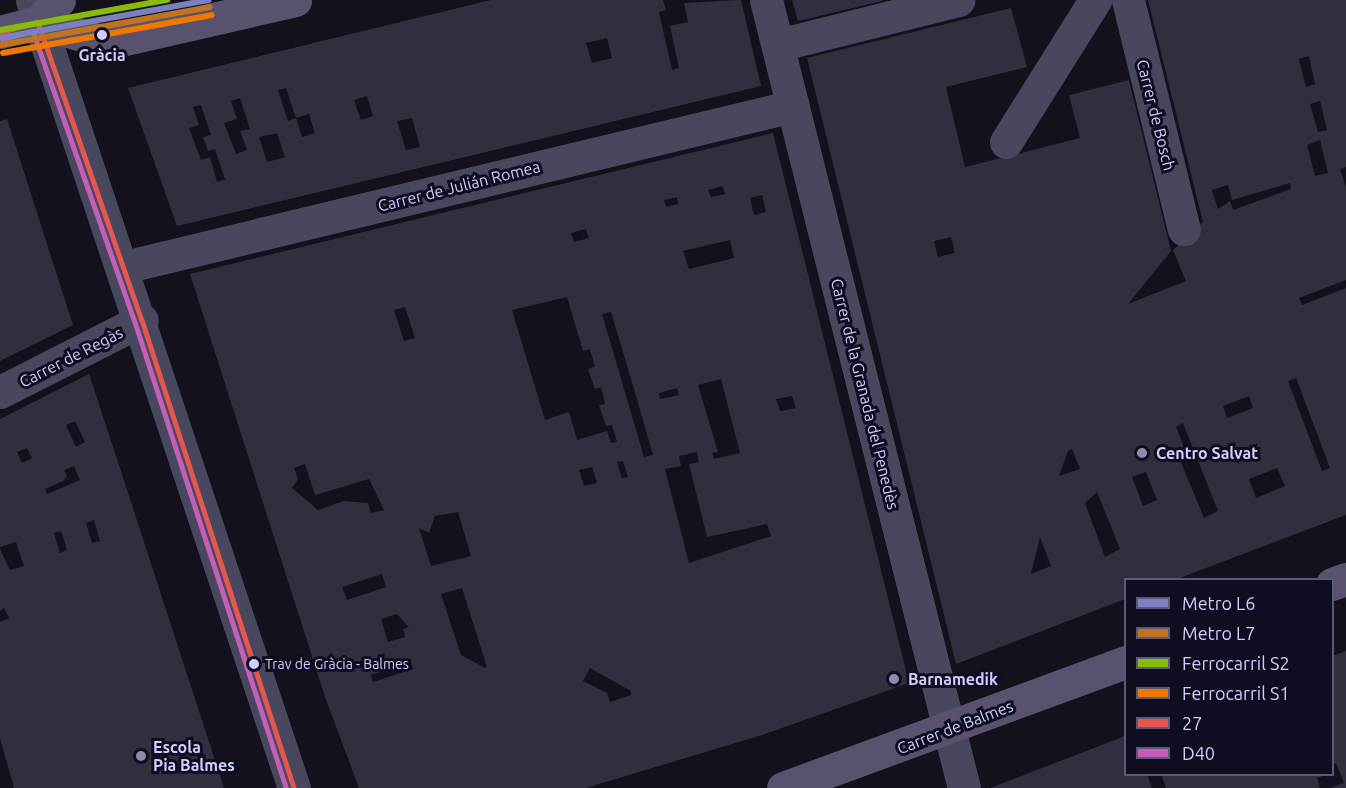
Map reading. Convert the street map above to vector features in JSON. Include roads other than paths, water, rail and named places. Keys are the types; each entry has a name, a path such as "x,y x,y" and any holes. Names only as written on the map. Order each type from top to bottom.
{"main road":[{"path":"0,32 43,7 108,43 295,0"},
{"name":"Carrer de Balmes","path":"783,788 1124,663"}],"street":[{"name":"Carrer de la Granada del Penedès","path":"766,0 964,788"},
{"path":"778,45 958,0"},
{"path":"1006,142 1095,0"},
{"name":"Carrer de Bosch","path":"1128,0 1184,229"},
{"path":"43,7 124,267 294,788"},
{"name":"Carrer de Julián Romea","path":"124,267 793,106"},
{"name":"Carrer de Regàs","path":"0,392 142,320"}],"metro line":[{"name":"L6","path":"0,38 209,0"},
{"name":"L7","path":"1,45 210,7"}],"rail line":[{"name":"S2","path":"0,30 167,0"},
{"name":"S1","path":"3,53 212,15"}],"place":[{"name":"Gràcia","path":"102,35"},
{"name":"Centro Salvat","path":"1142,453"},
{"name":"Trav de Gràcia - Balmes","path":"254,664"},
{"name":"Barnamedik","path":"894,679"},
{"name":"Escola Pia Balmes","path":"141,756"}]}
